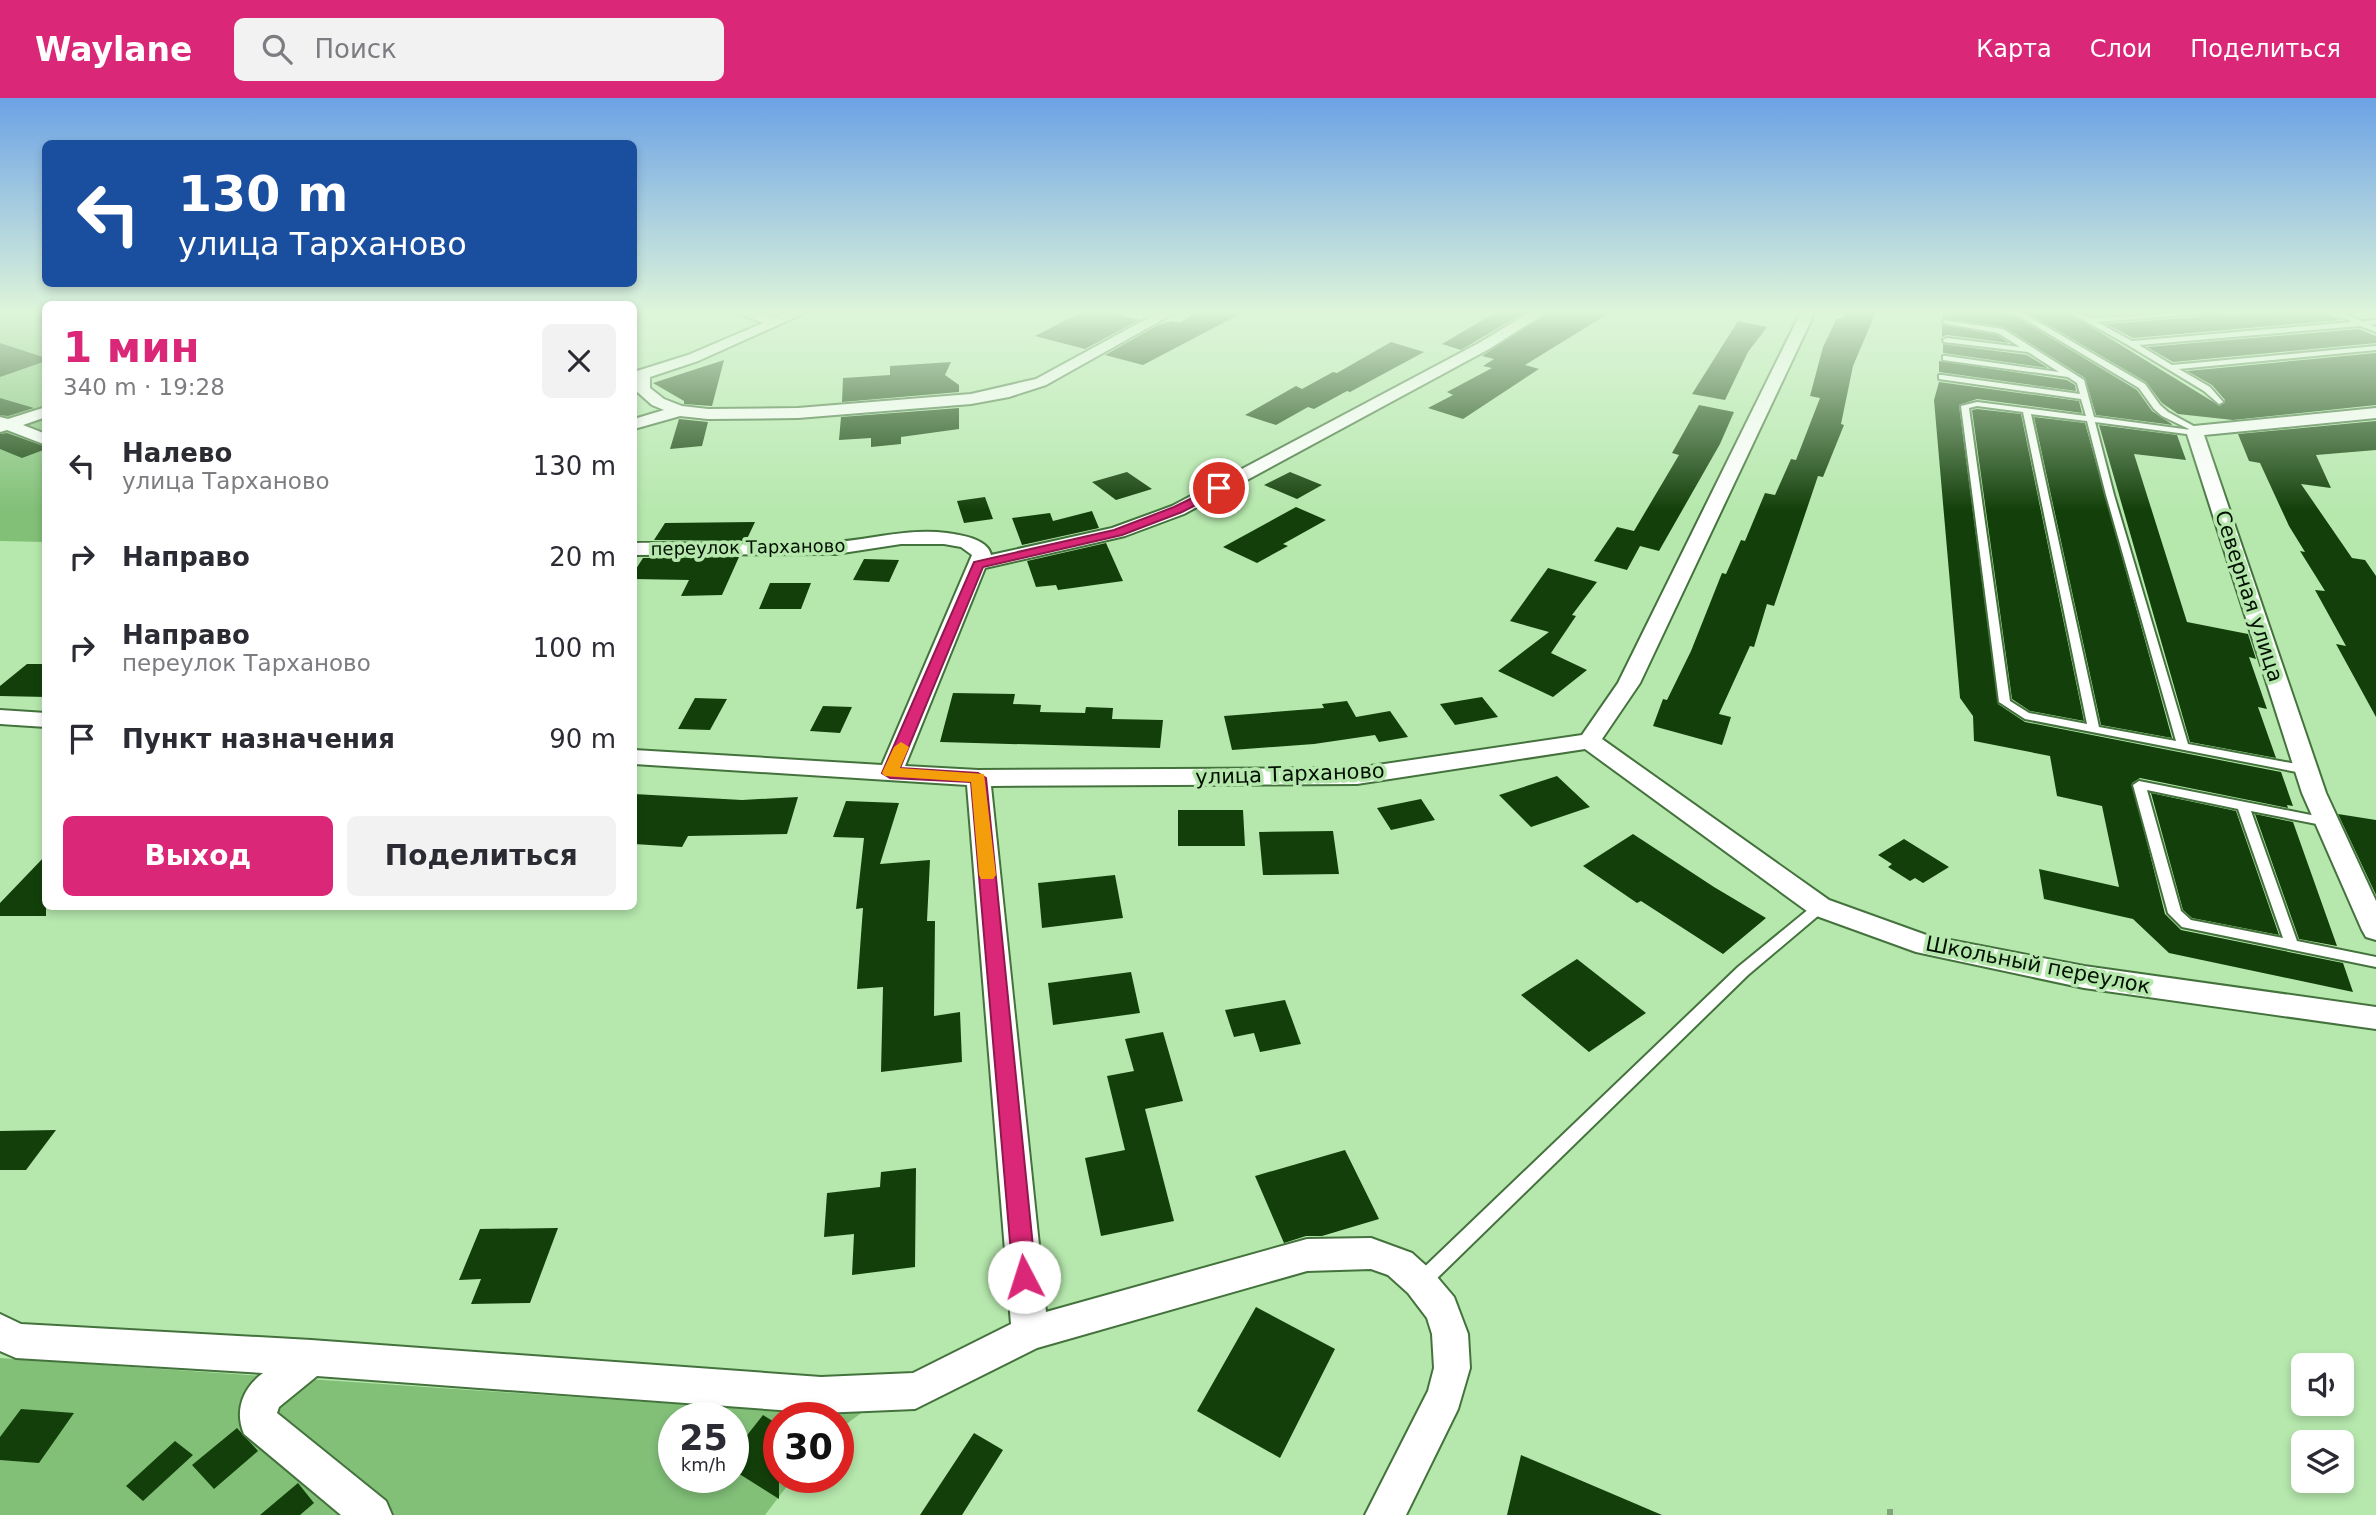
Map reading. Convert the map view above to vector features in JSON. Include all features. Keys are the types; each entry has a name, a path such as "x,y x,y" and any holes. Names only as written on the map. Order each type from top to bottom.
{"street":[{"path":"639,378 642,389 658,402 679,411 708,414 798,413 992,396 1048,378"},
{"path":"890,773 978,564 1104,536 1178,510 1424,378"},
{"path":"1589,741 1629,683 1776,378"},
{"path":"637,423 679,411"},
{"path":"2,425 42,413"},
{"path":"2197,432 2376,413"},
{"path":"2,425 42,439"},
{"name":"Северная улица","path":"2197,432 2306,770 2376,930"},
{"name":"переулок Тарханово","path":"637,549 836,548 901,538 944,538 967,542 982,554 978,564"},
{"path":"0,717 42,720"},
{"name":"улица Тарханово","path":"637,757 978,778 1357,776 1589,741"},
{"name":"Школьный переулок","path":"1589,741 1820,907 1926,945 2084,977 2376,1018"},
{"path":"978,778 1030,1333"},
{"path":"0,1331 16,1341 311,1358 821,1395 915,1391 1030,1333 1307,1255 1371,1253 1400,1264 1442,1308 1450,1334 1452,1368 1446,1396 1385,1515"},
{"path":"311,1358 262,1397 257,1421 372,1515"}],"lane":[{"path":"1950,378 2085,397"},
{"path":"2076,378 2081,382 2183,746"},
{"path":"2129,378 2142,386 2165,414 2197,432"},
{"path":"2190,378 2207,389 2218,402"},
{"path":"2197,432 1977,404 1965,407 2005,702 2025,716 2306,770"},
{"path":"2026,410 2094,729"},
{"path":"2327,822 2139,785 2175,913 2187,924 2376,962"},
{"path":"2243,805 2292,945"},
{"path":"1420,1282 1743,971 1820,907"}],"green space":[{"path":"0,378 42,378 42,542 0,541"},
{"path":"0,1358 658,1403 658,1493 749,1493 749,1409 763,1409 763,1493 782,1493 765,1515 0,1515"},
{"path":"854,1406 871,1406 854,1418"}],"building":[{"path":"668,378 719,378 712,406 684,404 684,401 653,383"},
{"path":"843,378 949,378 959,385 959,392 842,402"},
{"path":"1322,378 1376,378 1314,409 1308,407 1276,425 1245,415 1296,386 1302,389"},
{"path":"1473,378 1525,378 1463,419 1428,408 1453,395 1447,392"},
{"path":"1702,378 1735,378 1725,400 1692,394"},
{"path":"1815,378 1850,378 1841,424 1844,425 1823,477 1818,476 1774,606 1767,604 1754,647 1750,646 1719,714 1731,717 1722,745 1653,726 1663,699 1667,700 1691,651 1722,573 1726,574 1741,540 1745,541 1765,493 1775,495 1791,459 1796,460 1820,398 1810,396"},
{"path":"1983,378 2054,378 2067,380 2075,385 2076,391"},
{"path":"2085,378 2117,378 2137,390 2152,411 2173,425 2096,415"},
{"path":"2139,378 2175,378 2220,406 2225,400 2212,385 2200,378 2376,378 2376,405 2233,420 2178,414 2162,403 2146,382"},
{"path":"1939,382 2079,401 2082,413 1977,399 1959,405 1998,704 2025,722 2281,772 2293,806 2287,805 2288,808 2140,778 2132,783 2165,914 2181,930 2343,963 2353,992 2169,953 2133,919 2044,899 2039,869 2119,887 2102,806 2057,796 2050,756 1974,741 1973,716 1960,698 1934,400"},
{"path":"0,398 34,408 8,416 0,415"},
{"path":"1699,405 1734,412 1720,444 1659,551 1640,546 1627,570 1594,561 1617,527 1634,531 1679,455 1672,453"},
{"path":"959,408 959,429 901,437 901,444 871,447 871,438 839,440 841,417"},
{"path":"1972,410 2021,414 2084,721 2030,711 2012,699"},
{"path":"2034,417 2085,423 2172,738 2101,725"},
{"path":"679,419 708,422 702,446 670,449"},
{"path":"2376,421 2376,450 2316,455 2331,488 2301,484 2352,558 2365,560 2376,576 2376,717 2336,644 2346,646 2315,590 2325,591 2300,551 2305,552 2289,526 2260,463 2249,461 2238,434"},
{"path":"2099,425 2177,435 2186,460 2134,454 2187,622 2248,634 2256,659 2249,657 2267,709 2258,707 2276,758 2190,742"},
{"path":"7,433 42,446 42,450 22,458 0,449 0,434"},
{"path":"1127,472 1152,489 1116,500 1092,482"},
{"path":"1290,472 1322,485 1297,499 1264,485"},
{"path":"985,497 993,519 964,523 957,501"},
{"path":"1296,507 1326,520 1283,544 1288,546 1257,563 1223,547"},
{"path":"1092,511 1099,528 1022,545 1012,518 1050,513 1053,521"},
{"path":"755,522 746,541 654,540 665,523"},
{"path":"1106,543 1123,581 1058,590 1056,585 1036,587 1027,561"},
{"path":"739,557 722,595 681,596 689,580 637,579 637,567 643,558"},
{"path":"864,559 899,560 889,582 853,580"},
{"path":"1548,568 1597,582 1572,615 1576,616 1551,653 1587,670 1553,697 1498,671 1549,632 1510,621"},
{"path":"770,583 811,583 801,609 759,609"},
{"path":"27,664 42,664 42,697 0,696 0,686"},
{"path":"953,693 1015,694 1013,704 1041,705 1040,712 1085,713 1086,707 1113,708 1112,719 1163,720 1160,748 940,742"},
{"path":"1482,697 1498,717 1455,725 1440,704"},
{"path":"695,698 727,699 710,730 678,729"},
{"path":"1347,701 1356,717 1390,711 1408,737 1379,742 1375,735 1314,744 1232,750 1224,716 1324,708 1322,704"},
{"path":"823,706 852,707 840,733 810,731"},
{"path":"1557,776 1590,807 1531,827 1499,795"},
{"path":"2151,793 2236,811 2279,935 2192,918 2183,910"},
{"path":"637,794 742,800 798,797 787,834 688,836 682,847 637,844"},
{"path":"1421,799 1435,820 1391,830 1377,808"},
{"path":"846,801 899,803 880,864 930,860 927,921 935,921 934,1016 960,1012 962,1062 881,1072 883,987 857,989 863,908 856,909 864,838 833,837"},
{"path":"1178,810 1243,810 1245,846 1178,846"},
{"path":"2255,814 2293,822 2337,946 2299,939"},
{"path":"2338,814 2376,820 2376,895"},
{"path":"1333,831 1339,874 1263,875 1259,832"},
{"path":"1633,834 1766,918 1723,954 1641,901 1637,903 1583,866"},
{"path":"1904,839 1949,867 1923,883 1915,878 1910,881 1888,867 1892,864 1878,855"},
{"path":"42,859 42,910 46,910 46,916 0,916 0,903"},
{"path":"1115,875 1123,918 1042,928 1038,883"},
{"path":"1577,959 1646,1013 1589,1052 1521,995"},
{"path":"1131,972 1140,1013 1053,1025 1048,983"},
{"path":"1285,1000 1301,1044 1260,1052 1254,1033 1234,1037 1225,1010"},
{"path":"1163,1032 1183,1101 1145,1109 1174,1221 1101,1236 1085,1158 1125,1150 1107,1076 1134,1071 1125,1039"},
{"path":"56,1130 26,1170 0,1170 0,1131"},
{"path":"1345,1150 1379,1219 1322,1236 1306,1236 1284,1243 1255,1176"},
{"path":"916,1168 915,1267 852,1275 854,1234 824,1237 827,1193 880,1187 881,1172"},
{"path":"558,1228 530,1303 471,1304 481,1279 459,1280 480,1229"},
{"path":"1256,1307 1335,1349 1280,1458 1197,1411"},
{"path":"21,1409 74,1413 39,1463 0,1460 0,1437"},
{"path":"763,1415 763,1489 749,1480 749,1433"},
{"path":"237,1428 258,1451 214,1489 192,1465"},
{"path":"974,1433 1003,1450 962,1515 920,1515"},
{"path":"175,1441 193,1455 143,1501 126,1486"},
{"path":"1521,1455 1662,1515 1507,1515"},
{"path":"298,1483 314,1503 300,1515 260,1515"}],"slow traffic":[{"path":"901,747 890,773 978,778 987,875"}],"route":[{"path":"1024,1277 978,778 890,773 978,564 1064,547 1118,532 1178,510 1219,488"}]}
